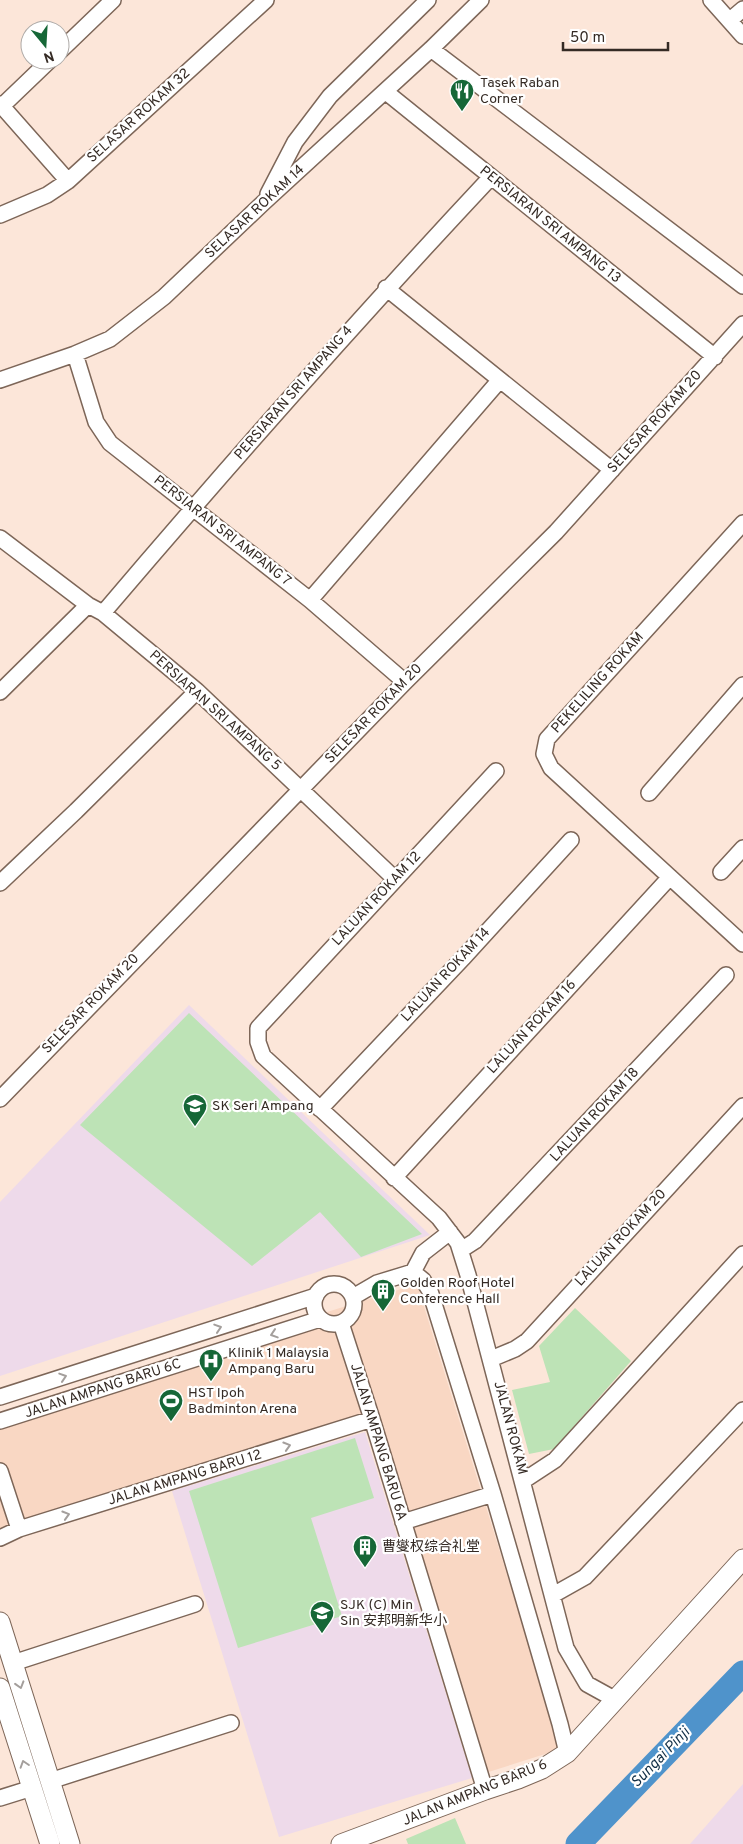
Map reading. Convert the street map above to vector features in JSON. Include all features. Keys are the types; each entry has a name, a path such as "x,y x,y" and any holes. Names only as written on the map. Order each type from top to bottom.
{"main road":[{"path":"616,1700 743,1559"},
{"path":"0,1622 70,1844"},
{"path":"0,1688 50,1844"},
{"name":"JALAN AMPANG BARU 6","path":"352,1842 542,1769 566,1754 616,1700"}],"street":[{"path":"70,41 113,0"},
{"name":"SELASAR ROKAM 32","path":"0,215 47,195 68,181 266,0"},
{"path":"263,203 295,142 330,96 428,0"},
{"name":"SELASAR ROKAM 14","path":"0,380 75,354 110,339 164,298 263,203 432,49 481,0"},
{"path":"711,0 743,36"},
{"path":"730,20 743,8"},
{"path":"432,49 743,286"},
{"path":"39,70 1,105 68,181"},
{"name":"PERSIARAN SRI AMPANG 13","path":"386,92 715,357"},
{"name":"PERSIARAN SRI AMPANG 4","path":"103,612 386,288 491,177"},
{"path":"386,288 499,381 612,470"},
{"name":"SELESAR ROKAM 20","path":"0,1098 405,682 556,532 743,324"},
{"name":"PERSIARAN SRI AMPANG 7","path":"75,354 96,422 110,443 310,600 405,682"},
{"path":"310,600 499,381"},
{"name":"PEKELILING ROKAM","path":"743,523 547,739 544,754 551,768 743,944"},
{"name":"PERSIARAN SRI AMPANG 5","path":"0,538 88,605 103,612 197,691 395,880"},
{"path":"0,692 88,605"},
{"path":"649,793 743,685"},
{"path":"0,883 197,691"},
{"name":"LALUAN ROKAM 12","path":"258,1028 496,771"},
{"name":"LALUAN ROKAM 14","path":"320,1109 571,840"},
{"path":"721,872 743,848"},
{"name":"LALUAN ROKAM 16","path":"394,1178 670,877"},
{"name":"LALUAN ROKAM 18","path":"461,1250 482,1234 726,975"},
{"name":"JALAN ROKAM","path":"258,1028 258,1042 263,1056 438,1218 450,1232 461,1250 524,1481 566,1648 587,1684 616,1700"},
{"name":"LALUAN ROKAM 20","path":"491,1359 527,1342 743,1106"},
{"path":"353,1297 377,1283 413,1272 423,1253 450,1232"},
{"path":"524,1481 555,1460 743,1254"},
{"path":"413,1272 423,1280 430,1291 493,1494 560,1724 566,1754"},
{"path":"0,1397 316,1296 325,1286 338,1284 350,1291 353,1297 354,1310 347,1320 341,1324 330,1324 320,1320 314,1308 316,1296"},
{"name":"JALAN AMPANG BARU 6C","path":"0,1422 320,1320"},
{"name":"JALAN AMPANG BARU 6A","path":"341,1324 372,1419 485,1790"},
{"path":"0,1402 31,1387"},
{"path":"553,1595 585,1577 743,1410"},
{"name":"JALAN AMPANG BARU 12","path":"0,1538 19,1529 372,1419"},
{"path":"0,1471 19,1529"},
{"path":"403,1522 493,1494"},
{"path":"13,1663 195,1604"},
{"path":"50,1781 231,1723"},
{"path":"0,1798 32,1788"}],"shaded area":[{"name":"SK Seri Ampang","path":"189,1005 430,1235 0,1376 0,1202"},
{"path":"417,1284 561,1749 479,1775 370,1425 0,1540 0,1414"},
{"name":"SJK (C) Min Sin 安邦明新华小","path":"365,1432 472,1778 279,1837 172,1491"},
{"path":"743,1784 743,1844 690,1844"}],"green space":[{"path":"189,1013 422,1234 361,1257 320,1212 252,1266 80,1125"},
{"path":"575,1308 631,1361 554,1449 529,1454 512,1390 550,1382 539,1346"},
{"path":"355,1438 374,1498 311,1518 342,1616 238,1648 189,1491"},
{"path":"455,1818 466,1844 408,1844 406,1839"}],"waterway":[{"name":"Sungai Pinji","path":"578,1844 743,1673"}],"place":[{"name":"Tasek Raban Corner","path":"462,112"},
{"name":"SK Seri Ampang","path":"195,1127"},
{"name":"Golden Roof Hotel Conference Hall","path":"383,1312"},
{"name":"Klinik 1 Malaysia Ampang Baru","path":"211,1382"},
{"name":"HST Ipoh Badminton Arena","path":"171,1422"},
{"name":"曹燮权综合礼堂","path":"365,1568"},
{"name":"SJK (C) Min Sin 安邦明新华小","path":"322,1634"}]}
